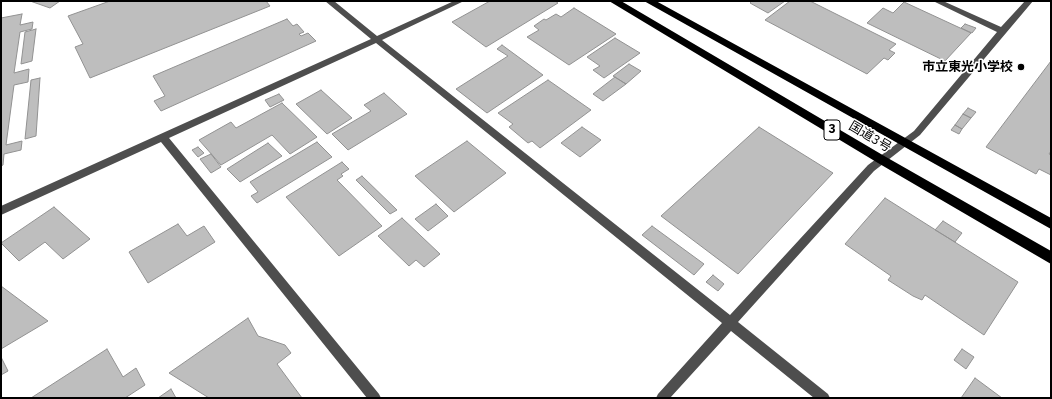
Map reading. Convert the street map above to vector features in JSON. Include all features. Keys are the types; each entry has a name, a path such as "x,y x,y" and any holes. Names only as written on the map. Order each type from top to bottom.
{"highway":[{"name":"国道3号","path":"614,1 1051,258"},
{"name":"国道3号","path":"649,1 1051,224"}],"street":[{"path":"329,1 824,398"},
{"path":"1,211 460,1"},
{"path":"937,1 1002,31"},
{"path":"662,398 871,168 917,133 1029,1"},
{"path":"163,136 375,398"}],"building":[{"path":"30,1 60,1 50,8"},
{"path":"110,1 266,1 270,6 90,78 75,47 83,44 68,16"},
{"path":"490,1 555,1 558,3 486,47 452,22"},
{"path":"752,1 785,1 768,13 750,3"},
{"path":"790,1 810,1 896,44 889,50 895,53 888,60 884,58 867,74 765,20"},
{"path":"904,2 971,33 945,61 867,23 883,8 893,13"},
{"path":"574,8 616,34 569,65 527,37 539,30 534,26 544,19 546,20 556,14 561,17"},
{"path":"22,14 20,25 33,22 32,29 20,32 14,73 29,69 28,82 14,85 6,145 22,141 21,150 4,154 3,165 1,166 1,18"},
{"path":"287,19 293,26 297,24 304,32 299,34 301,36 308,33 316,41 161,111 154,101 165,96 153,76"},
{"path":"965,24 976,28 972,33 961,28"},
{"path":"36,29 32,61 21,64 25,32"},
{"path":"615,38 640,53 604,78 593,70 600,66 587,57"},
{"path":"502,45 543,75 487,113 456,89 508,56 497,49"},
{"path":"1051,61 1051,151 1049,154 1051,155 1051,175 1039,169 1036,174 986,147"},
{"path":"629,64 641,71 626,84 613,76"},
{"path":"615,77 626,84 603,101 593,94"},
{"path":"40,78 36,136 25,139 31,80"},
{"path":"548,80 591,110 540,148 532,141 528,143 509,127 513,124 498,113"},
{"path":"321,90 352,118 327,134 296,104"},
{"path":"384,93 407,114 348,150 332,134 371,111 364,105"},
{"path":"279,94 284,100 270,107 265,100"},
{"path":"282,103 317,137 290,154 272,135 221,165 199,140 231,122 236,128"},
{"path":"968,108 976,112 971,118 963,114"},
{"path":"963,114 971,118 962,129 955,125"},
{"path":"955,125 962,129 959,134 951,130"},
{"path":"582,127 601,140 580,157 561,143"},
{"path":"759,127 833,173 738,274 661,216"},
{"path":"467,141 506,173 454,212 415,176"},
{"path":"317,142 332,157 257,203 251,196 258,192 250,182"},
{"path":"268,143 282,156 240,182 227,169"},
{"path":"198,147 204,153 198,157 192,150"},
{"path":"211,154 221,167 211,173 200,159"},
{"path":"342,162 349,169 341,174 343,176 337,180 382,226 339,256 286,197"},
{"path":"362,176 397,210 390,214 356,180"},
{"path":"885,198 1018,282 984,335 925,295 922,300 888,280 891,276 845,244"},
{"path":"436,204 448,216 428,231 415,219"},
{"path":"54,207 90,239 63,259 45,242 19,261 1,243"},
{"path":"402,218 440,254 424,267 416,260 409,266 378,236"},
{"path":"943,221 962,233 955,242 935,230"},
{"path":"178,224 187,236 204,226 215,242 148,283 129,252"},
{"path":"652,226 704,264 694,275 642,235"},
{"path":"713,275 724,284 718,291 706,282"},
{"path":"1,286 48,321 1,349"},
{"path":"248,318 258,336 285,345 291,353 277,364 302,398 209,398 169,373"},
{"path":"107,349 123,377 136,368 145,385 125,398 31,398"},
{"path":"962,349 974,357 966,369 954,360"},
{"path":"1,357 8,371 1,375"},
{"path":"975,378 1002,398 961,398"},
{"path":"171,389 176,398 158,398"}],"place":[{"name":"市立東光小学校","path":"1021,67"}]}
